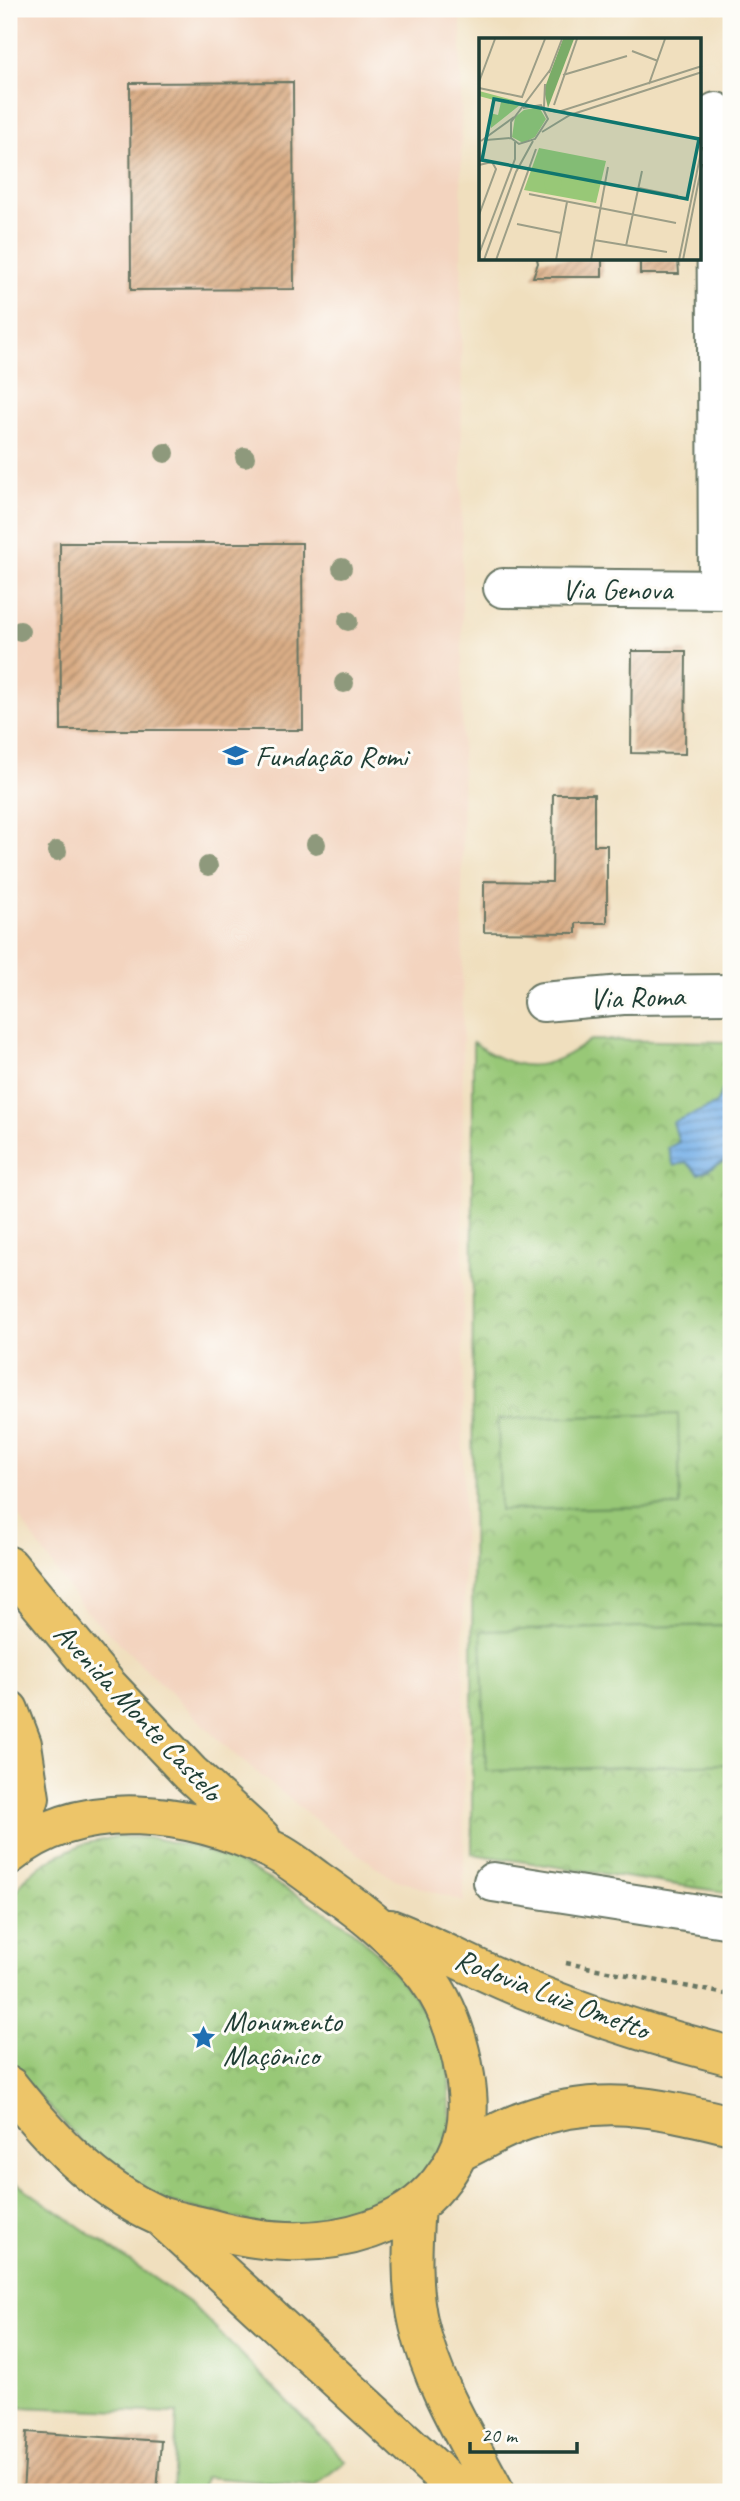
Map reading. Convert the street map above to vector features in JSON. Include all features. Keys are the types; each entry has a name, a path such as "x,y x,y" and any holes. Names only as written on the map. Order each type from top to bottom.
{"main road":[{"path":"9,1612 16,1598 10,1567"},
{"name":"Avenida Monte Castelo","path":"10,1567 108,1686 190,1773 275,1851"},
{"path":"9,1710 22,1744 30,1798 10,1854"},
{"path":"9,2086 63,2150 117,2194 160,2216 236,2236 307,2242 368,2230 415,2207 441,2181 461,2151 468,2123 468,2095 462,2055 453,2025 426,1976 375,1923 275,1851 228,1831 173,1818 109,1815 61,1827 10,1854"},
{"name":"Rodovia Luiz Ometto","path":"375,1923 430,1944 521,1988 580,2011 731,2056"},
{"path":"461,2151 524,2121 586,2105 655,2107 731,2125"},
{"path":"9,2112 43,2129"},
{"path":"415,2207 413,2278 419,2325 435,2374 495,2492"},
{"path":"160,2216 460,2492"}],"street":[{"path":"716,112 725,589"},
{"name":"Via Genova","path":"503,588 725,589"},
{"name":"Via Roma","path":"543,1002 623,995 731,995"},
{"path":"493,1882 731,1919"}],"path":[{"path":"562,1962 731,1995"}],"shaded area":[{"name":"Fundação Romi","path":"9,9 461,9 464,1902 392,1878 235,1755 81,1606 9,1503"}],"green space":[{"path":"590,1040 731,1042 731,1893 472,1854 473,1042 504,1060 532,1065 560,1059"},
{"path":"678,1414 680,1506 500,1510 498,1419"},
{"path":"724,1625 728,1764 486,1771 481,1631"},
{"path":"115,1837 153,1838 195,1847 243,1865 318,1907 351,1929 372,1948 415,1998 449,2060 450,2129 437,2162 401,2201 290,2231 167,2202 129,2180 92,2153 20,2076 9,2059 9,1900 29,1874 55,1857 83,1844"},
{"path":"12,2180 191,2304 346,2461 314,2486 205,2477 202,2492 173,2492 177,2413 19,2407 14,2492 9,2492 9,2184"}],"water":[{"path":"731,1075 731,1158 699,1174 686,1162 674,1166 668,1148 679,1142 673,1122 715,1105"}],"building":[{"path":"293,82 294,289 131,290 130,83"},
{"path":"602,261 602,277 533,277 538,263"},
{"path":"640,261 678,261 679,274 640,274"},
{"path":"60,543 302,543 303,730 61,730"},
{"path":"632,651 686,651 685,754 631,753"},
{"path":"553,794 594,794 594,845 607,845 607,923 576,923 576,933 484,932 484,881 552,882"},
{"path":"27,2432 161,2441 157,2492 23,2492"}],"place":[{"name":"Fundação Romi","path":"235,756"},
{"name":"Monumento Maçônico","path":"203,2038"}]}
